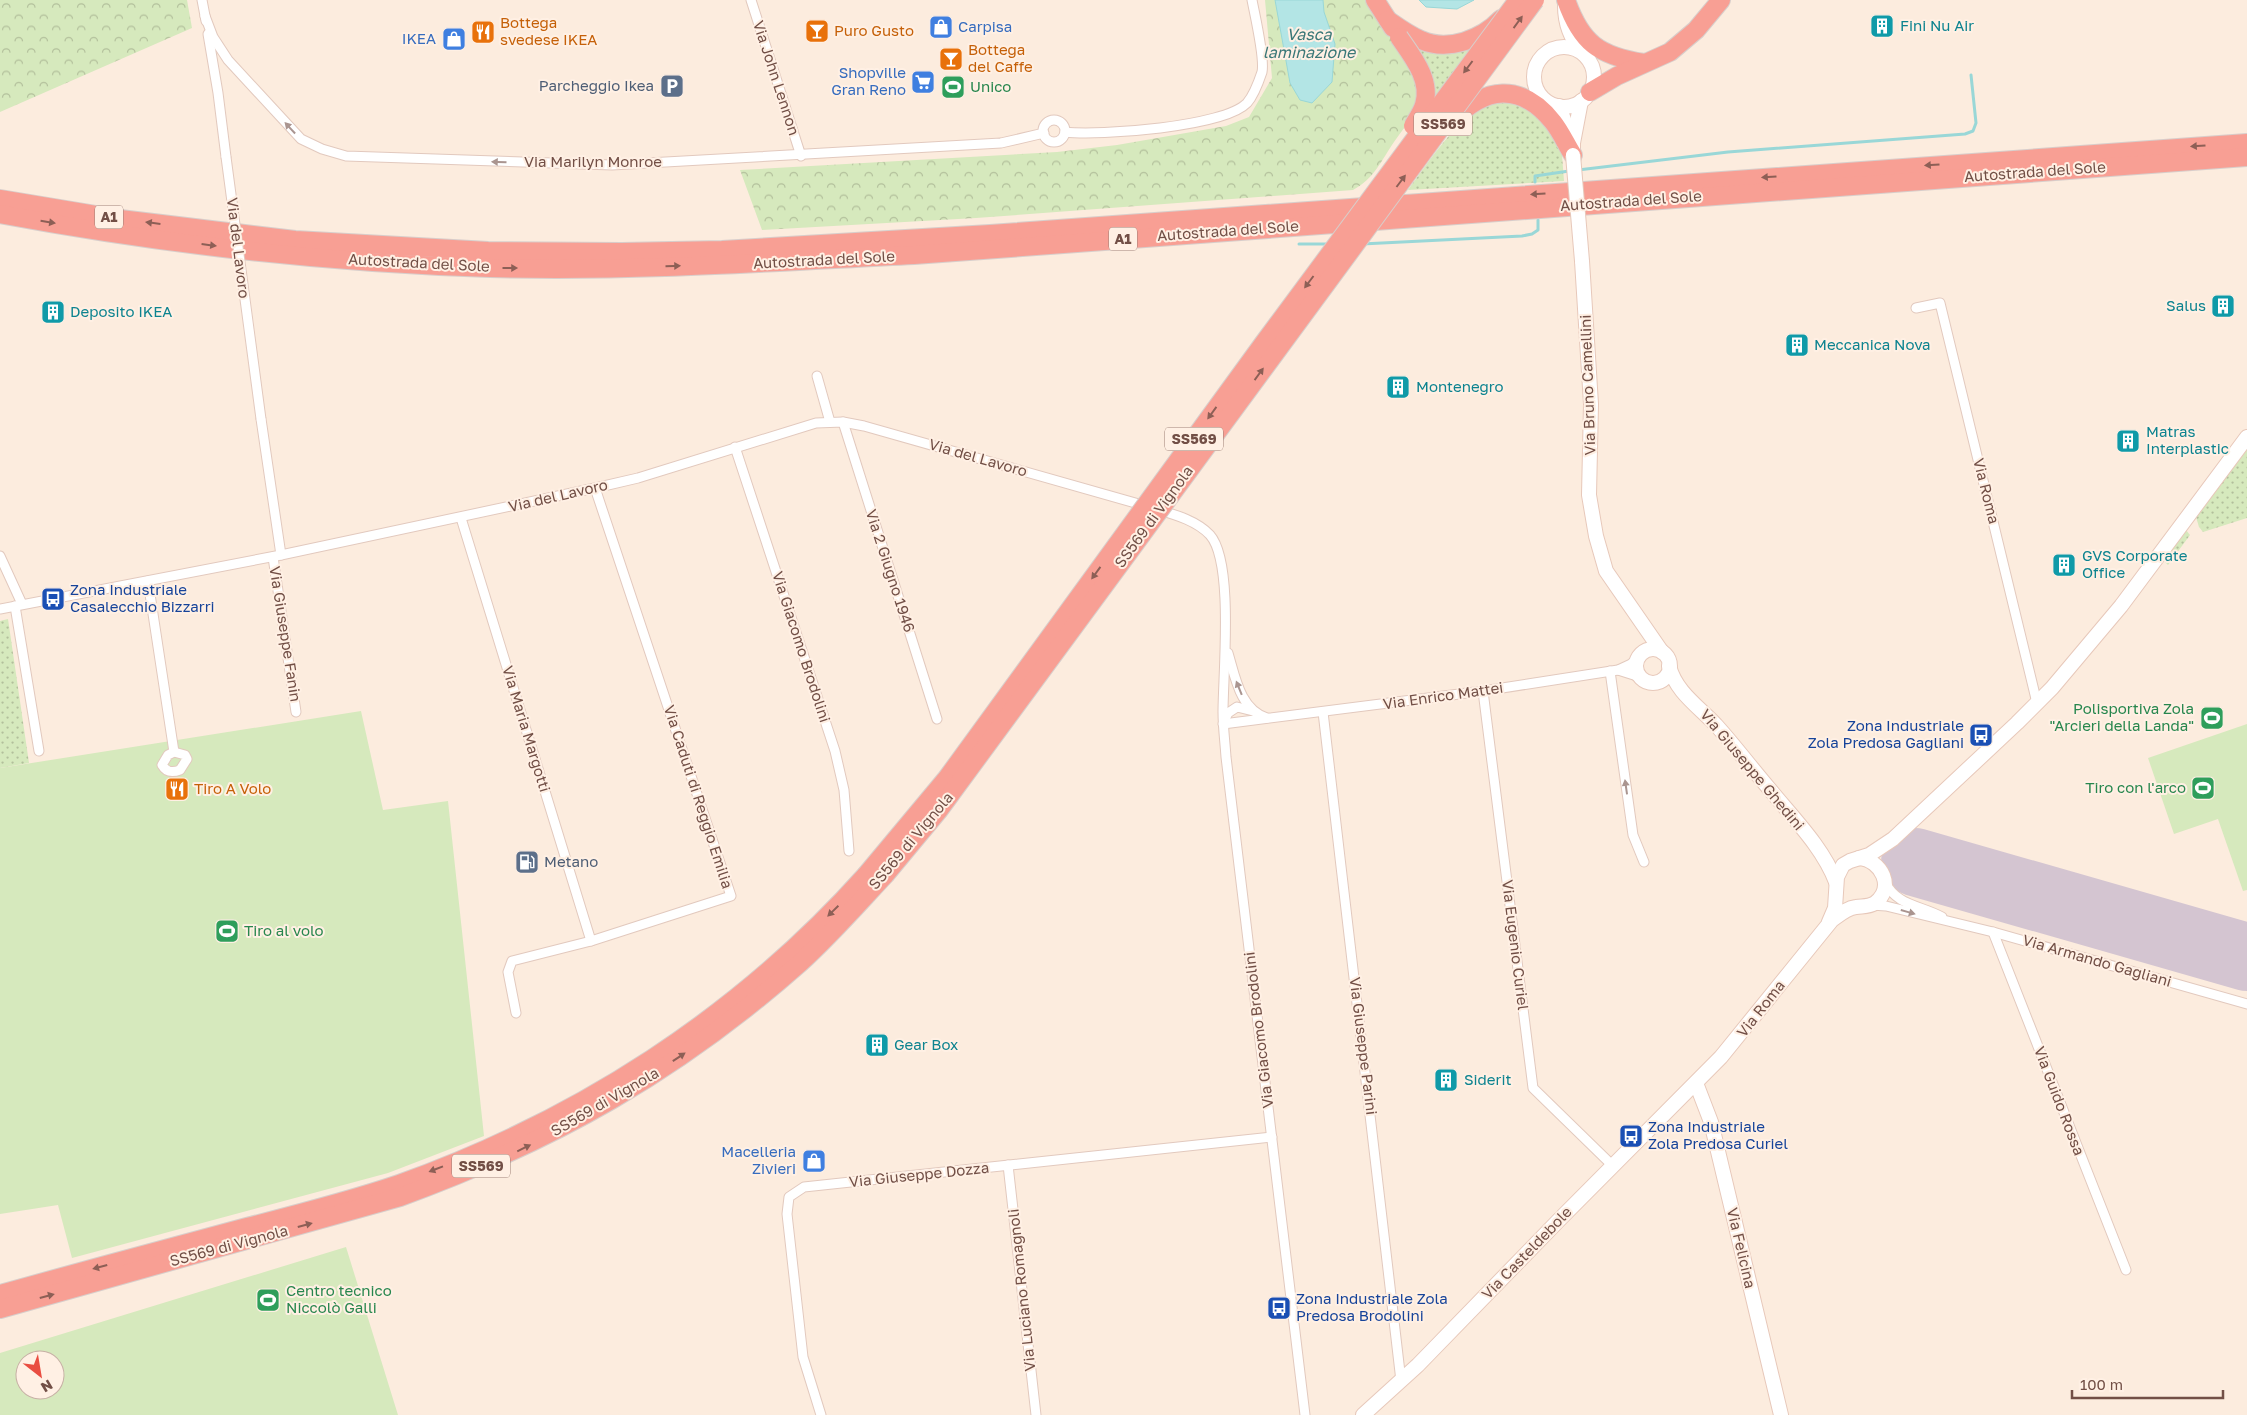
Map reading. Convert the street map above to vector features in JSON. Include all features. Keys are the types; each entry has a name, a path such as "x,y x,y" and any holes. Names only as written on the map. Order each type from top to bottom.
{"highway":[{"path":"1330,253 1378,176 1413,126 1424,105 1424,77 1375,0"},
{"name":"SS569 di Vignola","path":"0,1309 400,1197 465,1174 580,1119 648,1079 738,1015 802,961 885,875 939,810 1535,0"},
{"path":"1565,0 1586,39 1596,48 1608,55 1644,63"},
{"path":"1585,96 1644,63 1663,56 1683,42 1722,0"},
{"path":"1388,20 1424,42 1450,44 1464,42 1487,31 1516,2"},
{"name":"SS569 di Vignola","path":"0,1294 308,1211 396,1184 512,1138 609,1087 694,1031 730,1004 787,955 839,906 947,778 1330,253 1516,2"},
{"path":"1425,148 1466,107 1483,97 1499,93 1526,98 1541,109 1573,149"},
{"name":"Autostrada del Sole","path":"0,199 120,219 296,240 488,252 722,250 990,234 2247,143"},
{"name":"Autostrada del Sole","path":"0,214 137,236 274,253 380,262 490,268 705,266 914,255 2247,156"}],"street":[{"name":"Via del Lavoro","path":"202,0 218,93 277,556"},
{"name":"Via John Lennon","path":"751,0 801,156"},
{"path":"1065,132 1113,134 1193,122 1226,115 1246,103 1262,70 1252,0"},
{"path":"1565,0 1565,19 1562,31 1537,63 1534,78 1536,86 1544,99 1559,106 1570,106 1585,96"},
{"name":"Via Marilyn Monroe","path":"205,16 218,47 233,67 302,139 322,149 346,156 612,165 801,156 1001,143 1044,133"},
{"path":"1565,19 1574,42 1585,55 1594,73 1585,96 1573,149"},
{"path":"1548,51 1563,47 1571,48 1585,55"},
{"path":"1559,106 1573,149"},
{"path":"1055,120 1063,126 1065,132 1062,139 1055,142 1048,140 1044,133 1046,125 1055,120"},
{"name":"Via Bruno Camellini","path":"1573,149 1591,404 1589,495 1596,536 1606,571 1639,616 1650,638 1667,658 1669,666"},
{"name":"Via Roma","path":"1916,308 1940,303 2037,703"},
{"path":"817,376 830,422"},
{"name":"Via del Lavoro","path":"0,609 277,556 462,518 638,478 803,425 843,422 864,426 1125,500 1188,520 1211,536 1219,555 1226,610 1226,645"},
{"name":"Via 2 Giugno 1946","path":"843,422 937,718"},
{"name":"Via Roma","path":"1827,926 1834,908 1836,884 1843,865 1882,848 2037,703 2115,613 2247,437"},
{"name":"Via Giacomo Brodolini","path":"735,447 835,751 844,790 849,851"},
{"name":"Via Caduti di Reggio Emilia","path":"516,1013 508,972 512,961 591,941 731,896 595,488"},
{"name":"Via Maria Margotti","path":"462,518 591,941"},
{"path":"0,556 18,605 40,751"},
{"name":"Via Giuseppe Fanin","path":"277,556 296,712"},
{"path":"148,581 174,752"},
{"name":"Via Bruno Camellini","path":"1639,616 1644,637 1636,666 1640,677"},
{"path":"1226,645 1240,690 1248,706 1255,712"},
{"name":"Via Giacomo Brodolini","path":"1226,645 1223,724 1305,1415"},
{"path":"1639,656 1653,650 1662,652"},
{"name":"Via Enrico Mattei","path":"1223,724 1483,691 1614,670 1631,664 1639,656"},
{"path":"1640,677 1646,681 1656,683 1667,675 1669,666"},
{"name":"Via Giuseppe Ghedini","path":"1669,666 1672,677 1680,690 1717,727 1821,852 1836,884"},
{"path":"1614,670 1633,835 1644,862"},
{"name":"Via Enrico Mattei","path":"1614,670 1640,677"},
{"name":"Via Giuseppe Ghedini","path":"1656,683 1680,690"},
{"name":"Via Eugenio Curiel","path":"1483,691 1533,1088 1613,1166"},
{"path":"1223,724 1228,713 1236,707 1246,708 1268,718"},
{"name":"Via Giuseppe Parini","path":"1323,712 1401,1381"},
{"name":"Via Roma","path":"1880,868 1882,854 1893,838"},
{"path":"1821,852 1831,858 1872,861 1880,868 1885,881"},
{"name":"Via Roma","path":"1694,1086 1745,1031 1827,926 1839,915 1881,897 1885,881"},
{"name":"Via Armando Gagliani","path":"1885,881 1896,898 1927,909 1946,920"},
{"path":"1836,884 1844,901 1863,906"},
{"name":"Via Armando Gagliani","path":"1863,906 1886,906 1924,917 1946,920 2247,1004"},
{"name":"Via Guido Rossa","path":"1993,932 2126,1270"},
{"name":"Via Casteldebole","path":"1363,1415 1401,1381 1694,1086"},
{"name":"Via Felicina","path":"1694,1086 1711,1122 1781,1415"},
{"name":"Via Giuseppe Dozza","path":"821,1415 803,1357 787,1214 789,1197 804,1187 1272,1137"},
{"name":"Via Luciano Romagnoli","path":"1008,1165 1036,1415"}],"green space":[{"path":"0,0 187,0 192,28 0,112"},
{"path":"1265,0 1368,0 1373,12 1401,51 1417,78 1420,91 1418,103 1408,123 1372,175 1353,190 976,218 762,230 740,170 1057,152 1117,145 1226,126 1249,117 1272,78"},
{"path":"1404,37 1477,41 1432,105 1430,74 1423,60"},
{"path":"1513,100 1530,104 1561,142 1564,181 1408,190 1445,140 1468,115 1479,106 1490,101"},
{"path":"2247,447 2247,518 2203,532 2199,527 2196,517"},
{"path":"2186,530 2190,535 2168,565 2163,560"},
{"path":"8,619 29,763 0,768 0,621"},
{"path":"361,711 383,810 448,801 484,1136 388,1173 72,1258 58,1205 0,1214 0,768"},
{"name":"Tiro con l'arco","path":"2247,724 2247,890 2243,891 2218,819 2174,834 2148,758"},
{"name":"Centro tecnico Niccolò Galli","path":"346,1247 398,1415 0,1415 0,1353"}],"water":[{"name":"Vasca laminazione","path":"1275,0 1323,0 1324,12 1335,44 1332,82 1312,103 1300,100 1290,83"},
{"path":"1419,0 1474,0 1457,9 1426,7"}],"waterway":[{"path":"1578,170 1728,152 1965,134 1973,131 1976,123 1971,75"},
{"path":"1535,182 1535,176 1569,171"},
{"path":"1362,244 1522,236 1532,234 1538,230 1538,220"},
{"path":"1299,244 1329,244"}],"runway":[{"path":"1915,862 2247,957"}],"place":[{"name":"Fini Nu Air","path":"1882,26"},
{"name":"Carpisa","path":"941,27"},
{"name":"Puro Gusto","path":"817,31"},
{"name":"Bottega svedese IKEA","path":"483,32"},
{"name":"IKEA","path":"454,39"},
{"name":"Bottega del Caffe","path":"951,59"},
{"name":"Shopville Gran Reno","path":"923,82"},
{"name":"Parcheggio Ikea","path":"672,86"},
{"name":"Unico","path":"953,87"},
{"name":"Salus","path":"2223,306"},
{"name":"Deposito IKEA","path":"53,312"},
{"name":"Meccanica Nova","path":"1797,345"},
{"name":"Montenegro","path":"1398,387"},
{"name":"Matras Interplastic","path":"2128,441"},
{"name":"GVS Corporate Office","path":"2064,565"},
{"name":"Zona Industriale Casalecchio Bizzarri","path":"53,599"},
{"name":"Polisportiva Zola \"Arcieri della Landa\"","path":"2212,718"},
{"name":"Zona Industriale Zola Predosa Gagliani","path":"1981,735"},
{"name":"Tiro con l'arco","path":"2203,788"},
{"name":"Tiro A Volo","path":"177,789"},
{"name":"Metano","path":"527,862"},
{"name":"Tiro al volo","path":"227,931"},
{"name":"Gear Box","path":"877,1045"},
{"name":"Siderit","path":"1446,1080"},
{"name":"Zona Industriale Zola Predosa Curiel","path":"1631,1136"},
{"name":"Macelleria Zivieri","path":"814,1161"},
{"name":"Centro tecnico Niccolò Galli","path":"268,1300"},
{"name":"Zona Industriale Zola Predosa Brodolini","path":"1279,1308"}]}
